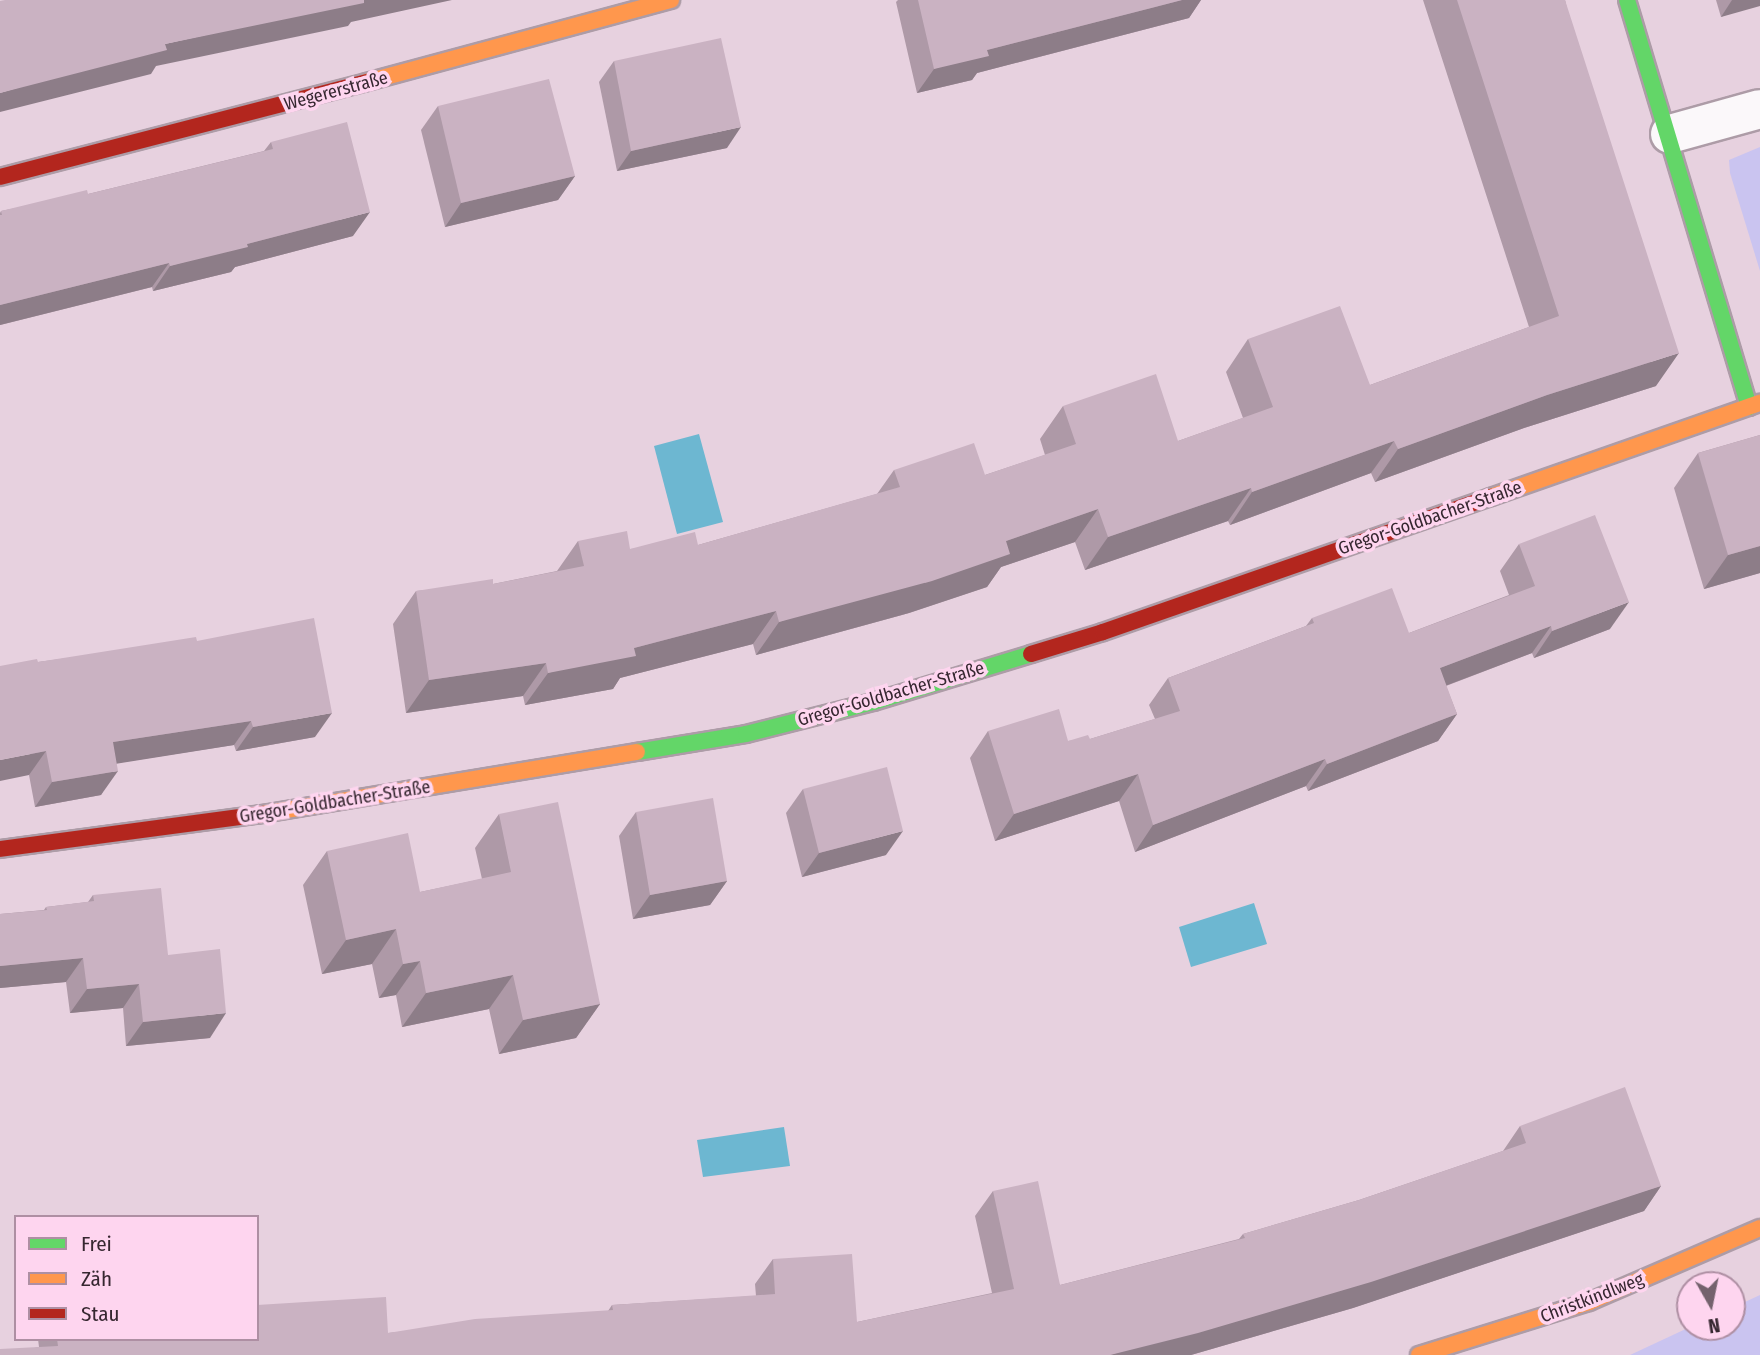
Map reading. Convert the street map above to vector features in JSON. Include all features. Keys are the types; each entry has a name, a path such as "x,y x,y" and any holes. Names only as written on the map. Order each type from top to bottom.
{"street":[{"name":"Wegererstraße","path":"0,177 203,127 671,0"},
{"name":"Gregor-Goldbacher-Straße","path":"0,849 194,825 719,738 873,702 1103,632 1754,405 1627,0"},
{"path":"1670,134 1760,109"},
{"name":"Christkindlweg","path":"1419,1355 1589,1302 1760,1228"}],"shaded area":[{"path":"1760,147 1760,271 1730,173 1729,160"},
{"path":"1760,1295 1760,1355 1630,1355 1676,1334 1676,1341 1746,1341 1746,1302"}],"water":[{"path":"699,434 723,522 677,534 654,446"},
{"path":"1254,903 1267,944 1191,967 1179,927"},
{"path":"784,1127 790,1166 703,1177 697,1140"}],"building":[{"path":"364,0 364,3 165,44 167,50 0,93 0,1"},
{"path":"918,0 1182,0 987,50 989,56 934,69"},
{"path":"1457,0 1565,0 1679,353 1547,395 1398,449 1394,441 1252,492 1251,488 1108,537 1098,509 1006,541 1010,554 932,581 779,622 776,611 634,648 636,656 548,673 546,663 429,680 416,591 493,579 493,584 584,566 578,541 627,531 630,549 695,532 698,545 900,487 894,470 974,443 985,475 1076,444 1063,406 1156,374 1178,441 1273,407 1248,339 1340,306 1370,385 1559,316"},
{"path":"721,38 741,127 631,151 614,61"},
{"path":"549,79 575,176 461,203 438,106"},
{"path":"347,122 370,212 247,244 248,247 170,266 169,263 0,305 1,211 87,190 88,194 273,149 271,142"},
{"path":"1760,435 1760,546 1728,555 1698,453"},
{"path":"1595,515 1629,602 1552,631 1551,626 1440,668 1457,714 1327,764 1325,759 1153,825 1138,774 1014,814 988,731 1059,709 1068,741 1088,735 1090,739 1180,711 1168,678 1314,623 1312,618 1392,588 1409,633 1535,586 1519,544"},
{"path":"314,618 332,713 253,727 251,721 113,742 118,771 52,782 46,751 0,760 0,666 196,637 197,641"},
{"path":"887,767 903,831 819,853 803,789"},
{"path":"713,798 727,881 650,895 636,812"},
{"path":"558,802 600,1004 523,1020 513,975 426,993 420,961 403,964 396,929 346,940 327,851 408,833 420,892 511,872 499,814"},
{"path":"161,888 168,955 220,949 226,1013 143,1022 139,984 87,989 83,958 0,966 0,914 47,910 46,907 94,901 93,895"},
{"path":"1625,1087 1661,1186 1371,1282 1198,1333 1110,1355 0,1355 0,1349 58,1346 57,1341 259,1341 259,1305 386,1297 388,1333 475,1319 613,1310 612,1305 775,1294 773,1259 852,1254 857,1322 1014,1289 993,1191 1038,1181 1060,1285 1245,1238 1243,1234 1359,1200 1526,1143 1520,1126"}],"traffic: fast":[{"path":"1627,0 1749,407"},
{"path":"637,752 746,734 873,702 1031,654"}],"traffic: slow":[{"path":"367,82 671,0"},
{"path":"1491,497 1760,403"},
{"path":"262,814 637,752"},
{"path":"1419,1355 1589,1302 1760,1228"}],"traffic: jam":[{"path":"0,177 367,82"},
{"path":"1031,654 1103,632 1491,497"},
{"path":"0,849 262,814"}]}
